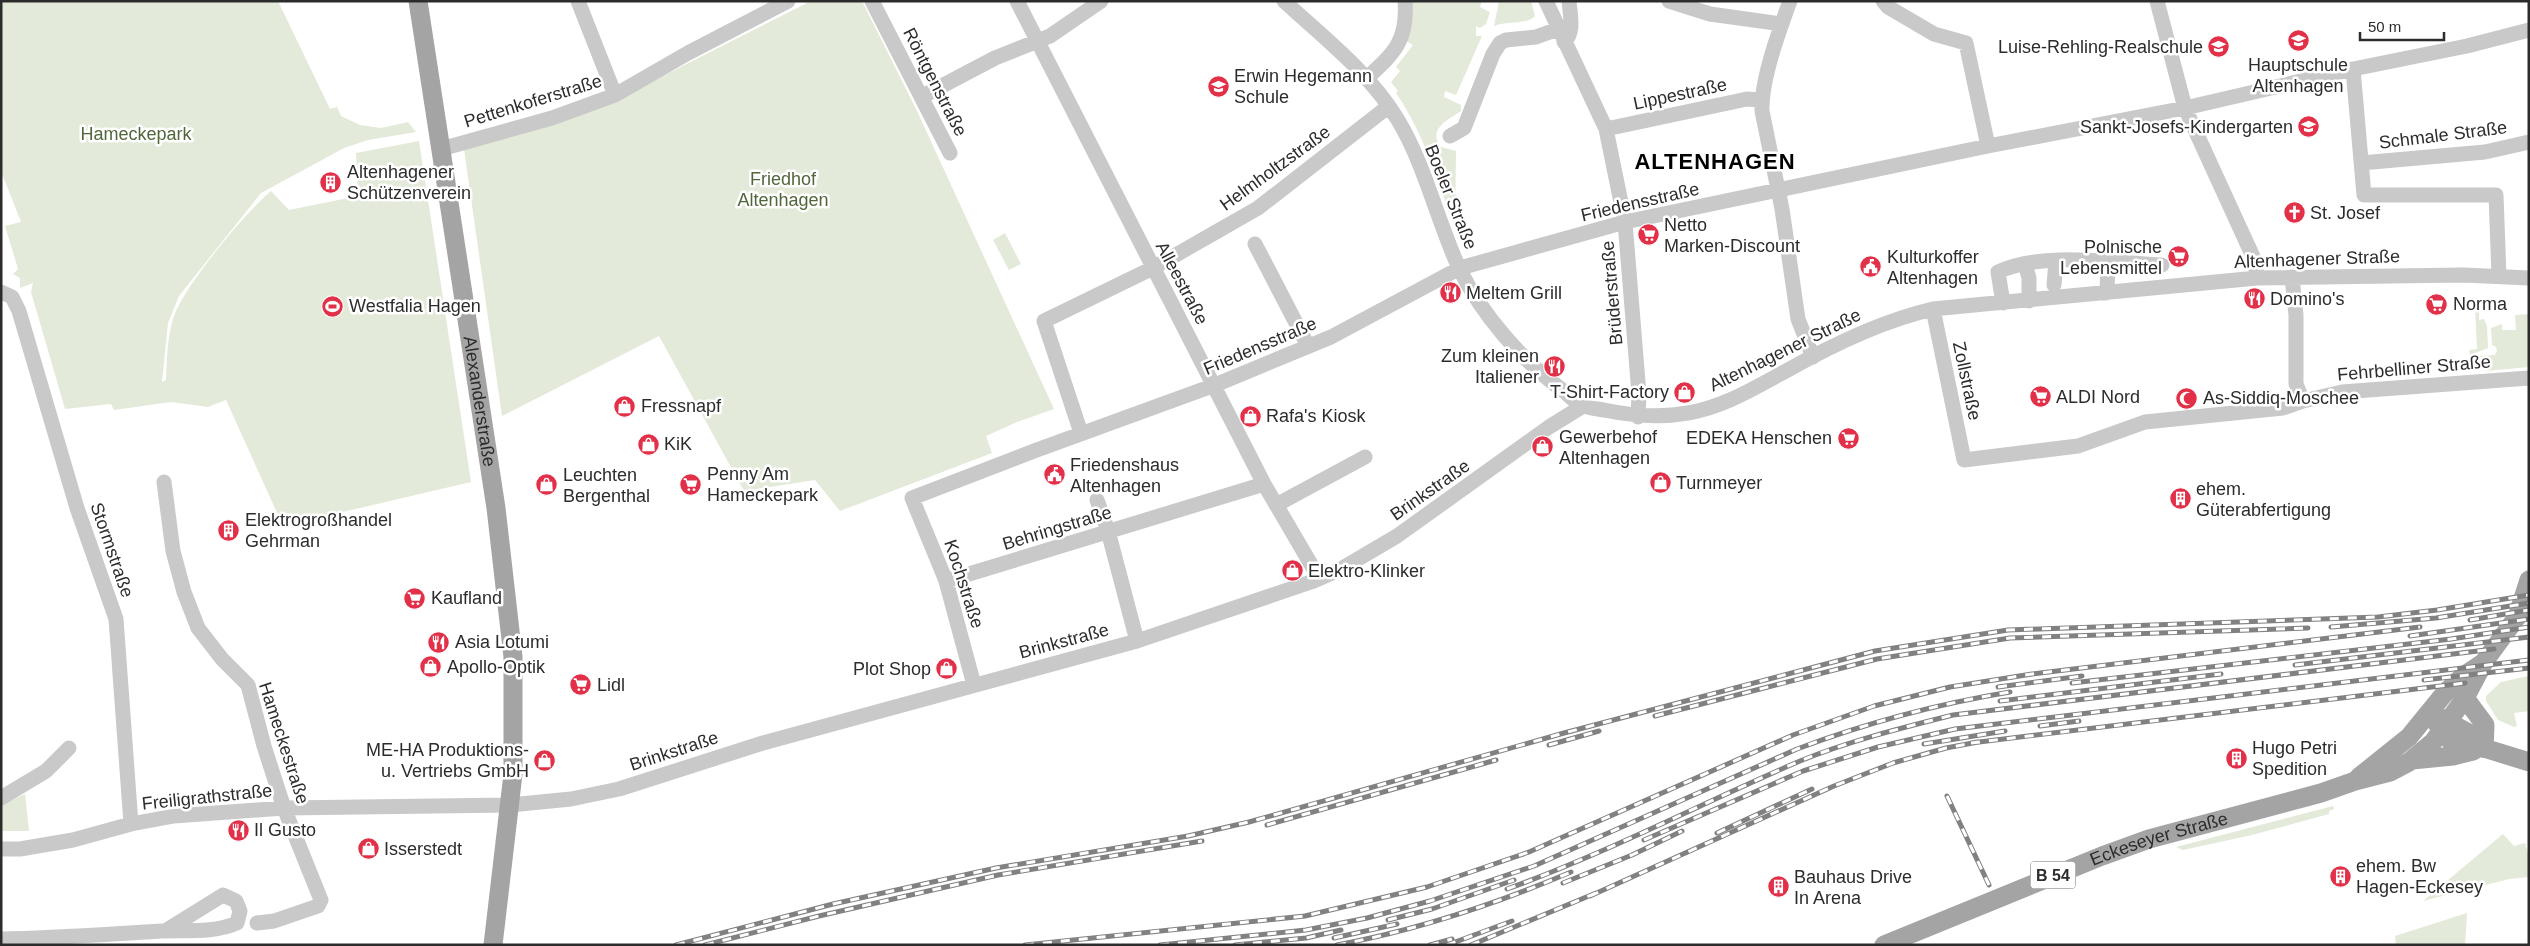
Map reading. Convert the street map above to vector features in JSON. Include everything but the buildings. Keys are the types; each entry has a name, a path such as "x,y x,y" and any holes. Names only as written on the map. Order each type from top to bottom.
{"main road":[{"name":"Alexanderstraße","path":"418,1 505,578 515,685 513,774 493,945"},
{"name":"B 54","path":"2523,616 2529,580"},
{"name":"Eckeseyer Straße","path":"1884,945 2125,847 2390,772 2425,751 2467,694 2484,662 2523,616"},
{"name":"Eckeseyer Straße","path":"2355,781 2409,737 2430,714 2444,694 2462,677 2484,662"},
{"path":"2467,694 2485,725 2484,748"},
{"path":"2430,714 2445,726 2453,744 2461,748 2484,748 2529,762"},
{"path":"2412,760 2453,756 2484,748"}],"street":[{"path":"578,1 615,95"},
{"name":"Pettenkoferstraße","path":"441,149 552,118 615,95 764,7 788,1"},
{"name":"Röntgenstraße","path":"872,1 950,153"},
{"name":"Alleestraße","path":"1017,1 1264,484 1319,578"},
{"path":"921,97 995,58 1050,36 1101,1"},
{"name":"Boeler Straße","path":"1284,1 1368,78 1389,106 1400,122 1423,174 1460,268 1480,303 1523,355 1555,386 1583,406"},
{"path":"1368,78 1398,47 1406,22 1405,1"},
{"name":"Brüderstraße","path":"1546,1 1606,129 1625,222 1640,394 1638,416"},
{"path":"1450,136 1464,128 1492,54 1500,43 1506,40 1536,37 1561,36 1569,38 1571,31 1569,1"},
{"path":"1669,1 1710,14 1782,24"},
{"path":"1790,1 1762,100 1798,319 1813,357"},
{"path":"1883,1 1888,7 1934,34 1966,43 1988,146"},
{"path":"2157,1 2185,108 2255,261 2257,278"},
{"name":"Friedensstraße","path":"912,498 1215,385 1331,337 1460,268 1625,222 1778,192 1988,146 2185,108 2353,69 2467,46 2529,30"},
{"path":"2353,69 2364,195 2496,195 2499,276"},
{"name":"Lippestraße","path":"1606,129 1747,99 1762,100"},
{"name":"Helmholtzstraße","path":"1081,434 1044,321 1153,268 1258,208 1389,106"},
{"name":"Schmale Straße","path":"2361,163 2485,152 2529,142"},
{"path":"1255,244 1308,346"},
{"path":"2054,285 2056,261"},
{"path":"2003,303 1998,272 2025,264 2056,261 2162,265"},
{"path":"2107,293 2108,262"},
{"path":"2025,264 2029,278 2029,301"},
{"name":"Altenhagener Straße","path":"1583,406 1638,416 1663,417 1718,406 1877,326 1933,309 2257,278 2499,276 2529,278"},
{"path":"2292,277 2296,323 2296,384 2303,401"},
{"name":"Stormstraße","path":"7,294 88,543 116,619 131,824"},
{"name":"Zollstraße","path":"1933,309 1964,460"},
{"name":"Fehrbelliner Straße","path":"1964,460 2078,446 2145,422 2283,408 2303,401 2342,392 2529,378"},
{"name":"Brinkstraße","path":"510,805 571,799 619,788 749,747 1137,641 1319,578 1397,536 1549,427 1583,406"},
{"path":"1276,505 1364,457"},
{"name":"Hameckestraße","path":"164,482 173,551 184,592 198,628 222,659 248,685 264,746 284,808 321,900 318,906 274,921 256,923"},
{"name":"Behringstraße","path":"946,582 1264,484"},
{"name":"Kochstraße","path":"912,498 946,582 974,684"},
{"path":"1097,500 1108,531 1137,641"},
{"name":"Eckeseyer Straße","path":"2523,616 2529,602"},
{"path":"1,798 46,772 69,748"},
{"name":"Freiligrathstraße","path":"1,848 20,849 73,840 131,824 174,816 284,808 510,805"},
{"path":"1,939 165,931"}],"green space":[{"name":"Hameckepark","path":"1,1 278,1 330,109 337,107 341,116 360,125 381,128 408,122 416,132 368,140 344,148 261,193 179,296 168,323 162,382 166,380 170,334 173,319 179,305 216,251 246,216 271,191 289,210 358,196 356,153 419,141 471,482 283,526 226,400 208,407 171,402 114,410 111,404 65,409 31,292 33,283 20,288 20,278 13,274 18,269 5,226 21,222 1,171"},
{"name":"Friedhof Altenhagen","path":"811,1 862,1 917,111 1054,409 1017,422 986,436 992,453 840,511 815,480 744,491 659,336 502,416 464,149 629,93"},
{"path":"1409,1 1482,1 1480,7 1490,12 1486,24 1480,28 1476,26 1476,36 1482,36 1456,95 1445,91 1444,97 1461,105 1461,111 1445,122 1436,135 1441,147 1456,151 1455,228 1415,125 1396,93 1398,91 1391,82 1400,71 1396,67 1413,45 1406,41"},
{"path":"1499,1 1531,1 1535,16 1527,21 1494,26"},
{"path":"1005,233 1021,264 1009,270 993,240"},
{"path":"2463,303 2479,303 2479,320 2484,319 2487,326 2488,348 2470,355 2469,350 2477,349 2475,307 2463,307"},
{"path":"2529,314 2529,367 2486,371 2480,356 2495,355 2497,351 2496,347 2492,345 2491,328 2502,324 2502,330 2516,330 2515,315"},
{"path":"2529,676 2529,711 2514,713 2517,726 2514,727 2498,720 2486,701 2486,696 2501,682"},
{"path":"25,794 29,831 1,831 1,805"},
{"path":"2333,806 2334,809 2329,811 2329,814 2252,835 2183,850 2176,847"},
{"path":"2503,834 2514,846 2525,843 2529,857 2529,877 2509,879 2423,901"},
{"path":"2467,913 2465,945 2396,945 2395,936"}],"railway":[{"path":"676,945 833,904 996,868 1188,836 1249,822 1564,733 1875,651 2008,630 2378,617 2437,610 2529,595"},
{"path":"2331,627 2436,618 2529,603"},
{"path":"2470,620 2529,610"},
{"path":"2410,636 2529,619"},
{"path":"1025,945 1305,916 1427,887 1529,852 1793,735 1874,706 1950,687 2032,674 2420,627"},
{"path":"2072,683 2451,639 2529,627"},
{"path":"1655,716 1877,659 2010,638 2308,628"},
{"path":"2295,665 2529,637"},
{"path":"1507,889 1618,844 1800,761 1856,741 1953,715 2494,649"},
{"path":"1644,840 1803,771 1878,747 1955,729 2529,660"},
{"path":"2424,680 2529,668"},
{"path":"2000,701 2221,674"},
{"path":"1998,687 2082,676"},
{"path":"1971,743 2465,683"},
{"path":"1160,945 1306,930 1367,918 1430,901 1534,866 1797,749 1902,715 2010,692"},
{"path":"2040,726 2079,721"},
{"path":"1549,745 1599,731"},
{"path":"1924,744 2005,731"},
{"path":"1590,896 1834,786 1893,763 1946,748 1978,742"},
{"path":"1267,825 1496,760"},
{"path":"1717,833 1812,789"},
{"path":"1947,796 1989,885"},
{"path":"1563,883 1632,855 1682,831"},
{"path":"705,945 819,916 998,875 1202,841"},
{"path":"1337,945 1397,932 1456,915 1514,895 1571,872"},
{"path":"1388,920 1432,909 1514,880"},
{"path":"1471,945 1596,893"},
{"path":"1447,945 1512,921"},
{"path":"1334,938 1397,924"},
{"path":"1235,945 1306,938 1341,930"},
{"path":"1430,945 1452,939"}],"place":[{"name":"Hauptschule Altenhagen","path":"2298,40"},
{"name":"Luise-Rehling-Realschule","path":"2219,47"},
{"name":"Erwin Hegemann Schule","path":"1218,86"},
{"name":"Sankt-Josefs-Kindergarten","path":"2309,127"},
{"name":"Altenhagener Schützenverein","path":"331,182"},
{"name":"St. Josef","path":"2294,213"},
{"name":"Netto Marken-Discount","path":"1648,235"},
{"name":"Polnische Lebensmittel","path":"2178,257"},
{"name":"Kulturkoffer Altenhagen","path":"1871,267"},
{"name":"Meltem Grill","path":"1450,293"},
{"name":"Domino's","path":"2254,299"},
{"name":"Norma","path":"2437,304"},
{"name":"Westfalia Hagen","path":"333,306"},
{"name":"Zum kleinen Italiener","path":"1555,366"},
{"name":"T-Shirt-Factory","path":"1685,392"},
{"name":"ALDI Nord","path":"2040,397"},
{"name":"As-Siddiq-Moschee","path":"2187,398"},
{"name":"Fressnapf","path":"625,406"},
{"name":"Rafa's Kiosk","path":"1250,416"},
{"name":"EDEKA Henschen","path":"1848,438"},
{"name":"KiK","path":"648,444"},
{"name":"Gewerbehof Altenhagen","path":"1543,447"},
{"name":"Friedenshaus Altenhagen","path":"1054,475"},
{"name":"Turnmeyer","path":"1660,483"},
{"name":"Penny Am Hameckepark","path":"691,484"},
{"name":"Leuchten Bergenthal","path":"547,485"},
{"name":"ehem. Güterabfertigung","path":"2180,499"},
{"name":"Elektrogroßhandel Gehrman","path":"229,530"},
{"name":"Elektro-Klinker","path":"1292,571"},
{"name":"Kaufland","path":"415,598"},
{"name":"Asia Lotumi","path":"439,642"},
{"name":"Apollo-Optik","path":"431,667"},
{"name":"Plot Shop","path":"947,669"},
{"name":"Lidl","path":"581,685"},
{"name":"Hugo Petri Spedition","path":"2236,758"},
{"name":"ME-HA Produktions- u. Vertriebs GmbH","path":"545,760"},
{"name":"Il Gusto","path":"238,830"},
{"name":"Isserstedt","path":"368,849"},
{"name":"ehem. Bw Hagen-Eckesey","path":"2340,876"},
{"name":"Bauhaus Drive In Arena","path":"1778,887"}],"district":[{"name":"ALTENHAGEN","path":"1715,161"}]}
